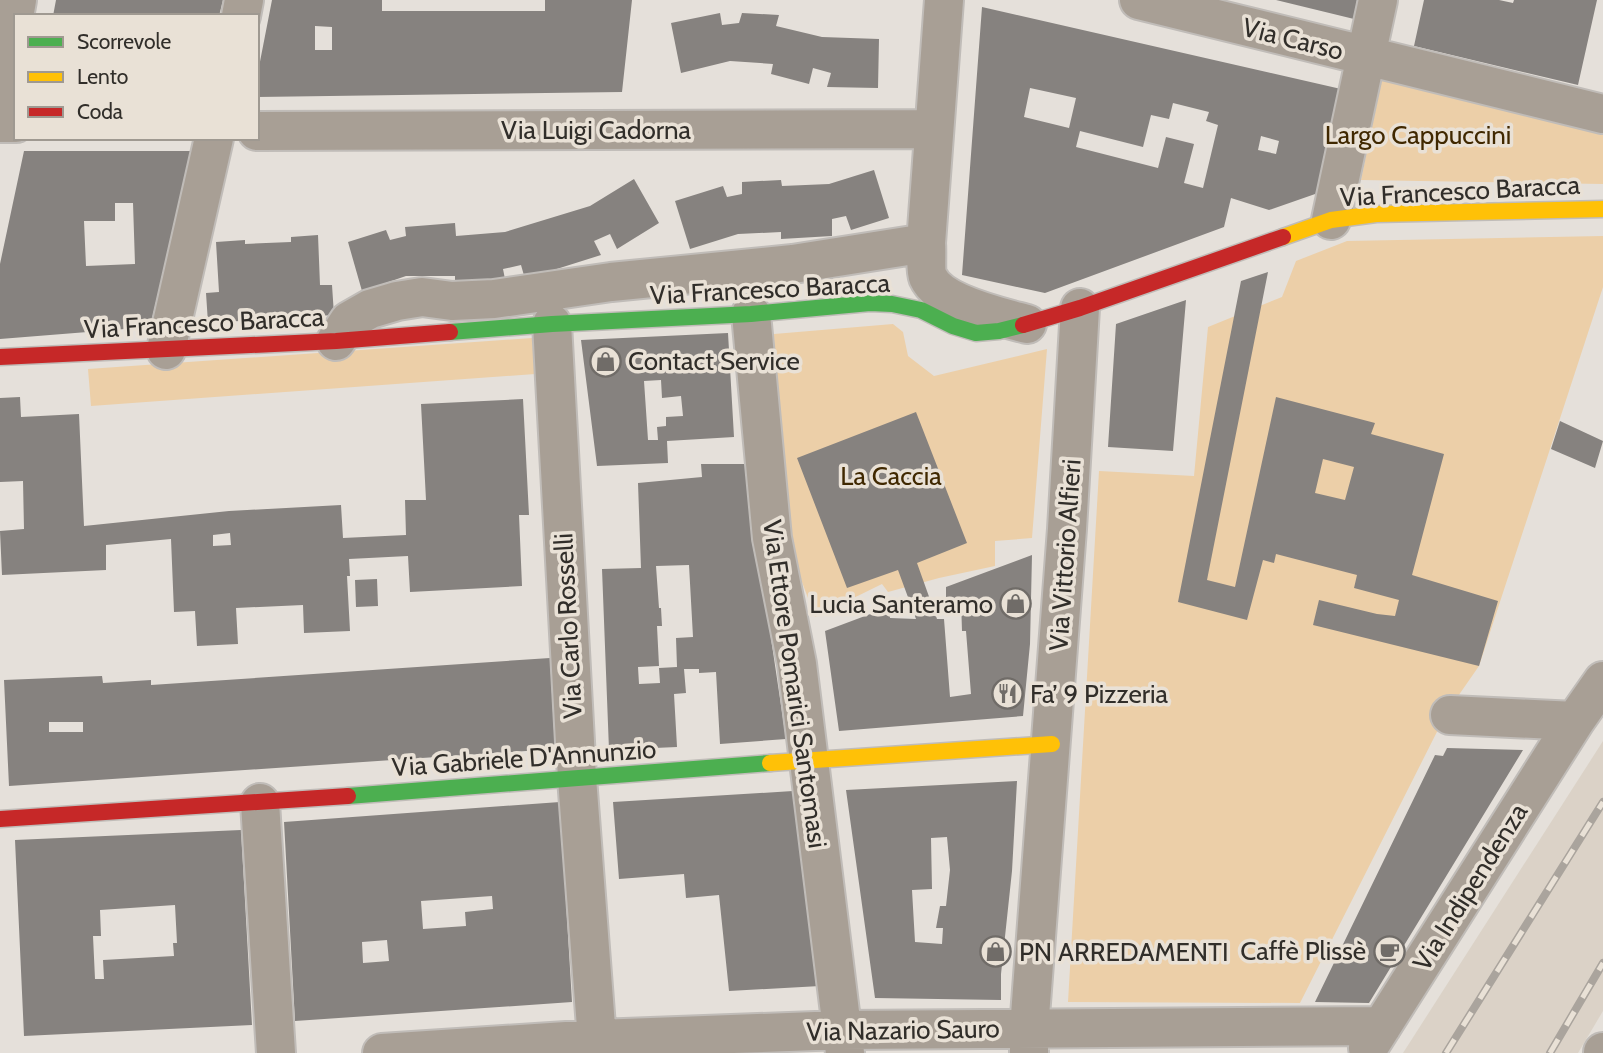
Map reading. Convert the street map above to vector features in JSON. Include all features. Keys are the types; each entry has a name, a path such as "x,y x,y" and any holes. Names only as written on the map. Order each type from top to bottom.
{"street":[{"path":"944,0 926,243 928,276 942,294 980,312 1027,324"},
{"name":"Via Carso","path":"1139,0 1366,57"},
{"path":"1331,220 1378,0"},
{"path":"0,98 14,17"},
{"path":"1366,57 1603,114"},
{"name":"Via Luigi Cadorna","path":"259,131 934,128"},
{"path":"166,350 214,140"},
{"name":"Via Francesco Baracca","path":"0,357 336,341 552,324 751,314 880,302 921,310 966,331 999,331 1080,309 1331,220 1376,214 1603,209"},
{"path":"336,341 349,321 370,309 397,301 422,297 452,301 494,299 611,282 793,264 926,243"},
{"name":"Via Vittorio Alfieri","path":"1029,1041 1067,529 1080,309"},
{"name":"Via Ettore Pomarici Santomasi","path":"751,314 772,538 797,664 844,1041"},
{"name":"Via Carlo Rosselli","path":"552,324 577,778 597,1046"},
{"name":"Via Indipendenza","path":"1374,1040 1603,681"},
{"path":"1450,715 1575,721"},
{"name":"Via Gabriele D'Annunzio","path":"0,819 260,803 1052,744"},
{"path":"260,803 276,1053"},
{"name":"Via Nazario Sauro","path":"382,1053 844,1041 1374,1040"}],"shaded area":[{"path":"1603,741 1603,1011 1578,1053 1403,1053"}],"green space":[{"name":"Largo Cappuccini","path":"1382,79 1603,129 1603,184 1361,180"},
{"path":"1603,236 1603,287 1479,666 1447,712 1300,1003 1068,1002 1099,471 1194,476 1208,327 1282,297 1296,261 1347,241"},
{"name":"La Caccia","path":"893,324 903,332 908,356 934,376 1047,349 1032,538 995,541 995,566 888,592 882,584 815,617 792,555 778,460 774,334"},
{"path":"532,338 535,374 91,406 88,369"}],"building":[{"path":"56,0 223,0 220,14 53,14"},
{"path":"272,0 382,0 382,11 545,11 545,0 632,0 622,92 259,97 259,67","holes":["315,26 332,27 332,50 315,50"]},
{"path":"1276,0 1357,0 1354,19"},
{"path":"1424,0 1499,0 1513,3 1514,0 1597,0 1578,85 1414,46"},
{"path":"982,7 1341,89 1318,193 1269,210 1231,198 1224,227 1045,293 962,275","holes":["1030,88 1076,98 1069,128 1024,117","1173,103 1209,112 1206,121 1218,125 1203,188 1184,183 1194,144 1166,137 1158,168 1076,147 1080,131 1143,147 1151,115 1169,119","1261,136 1279,141 1276,154 1258,150"]},
{"path":"720,13 722,25 739,23 742,13 779,15 776,26 822,37 879,39 878,88 827,87 831,73 813,68 809,84 771,74 773,64 730,61 681,73 671,23"},
{"path":"24,151 192,151 150,327 0,339 0,264","holes":["115,203 133,203 135,264 86,266 84,221 115,221"]},
{"path":"874,170 889,218 851,230 846,216 832,219 832,236 781,239 781,232 738,234 690,249 675,201 723,186 727,197 742,194 742,182 781,180 782,186 829,184"},
{"path":"634,179 659,223 617,249 610,234 594,241 601,255 525,279 521,265 503,269 506,284 455,287 455,276 406,276 362,291 348,242 386,230 390,240 406,236 405,227 455,223 456,236 505,232 590,206"},
{"path":"318,235 320,285 332,285 334,315 208,323 206,293 219,292 216,242 291,242 291,237"},
{"path":"1268,272 1207,580 1235,587 1276,397 1375,423 1371,434 1444,454 1412,575 1498,601 1479,666 1313,625 1319,600 1395,616 1399,600 1354,588 1357,575 1276,554 1274,563 1263,560 1247,620 1178,602 1241,281","holes":["1323,459 1354,467 1345,500 1315,493"]},
{"path":"1186,300 1173,451 1108,447 1116,324"},
{"path":"728,333 734,437 667,441 668,463 597,466 581,340","holes":["661,380 662,398 681,396 683,416 666,417 666,426 657,427 658,440 648,440 644,381"]},
{"path":"20,397 21,417 79,414 84,526 229,511 341,505 343,538 406,535 405,500 426,500 421,404 523,399 529,515 519,515 522,586 410,592 408,556 349,559 350,576 347,576 350,631 304,633 303,605 236,608 238,644 197,646 195,611 174,612 171,539 106,545 106,570 2,575 0,531 24,529 23,481 0,482 0,398","holes":["230,533 231,545 213,546 213,535"]},
{"path":"916,412 967,543 917,563 937,619 944,619 950,697 971,694 966,631 962,631 961,600 946,601 946,587 1032,555 1030,644 1023,716 839,731 825,631 889,607 890,618 916,619 898,570 847,588 797,458"},
{"path":"1560,421 1603,441 1595,468 1551,449"},
{"path":"701,464 745,464 786,739 720,744 716,672 699,673 699,669 684,669 686,693 674,694 677,747 609,750 602,569 641,568 638,483 702,477","holes":["689,565 693,637 676,638 677,667 659,668 660,683 639,684 638,667 659,666 657,626 662,626 656,566"]},
{"path":"377,579 378,606 356,607 355,580"},
{"path":"550,658 555,749 9,786 4,680 102,676 103,683 151,680 151,685","holes":["49,722 83,722 83,732 49,732"]},
{"path":"1447,748 1523,750 1369,1003 1315,1002 1435,755 1443,756"},
{"path":"1017,781 1001,1000 875,998 846,790","holes":["947,837 950,870 946,906 940,906 936,928 943,928 942,944 915,942 912,890 932,889 931,838"]},
{"path":"793,791 820,986 729,991 719,895 686,898 684,874 619,879 613,802"},
{"path":"560,802 572,1002 295,1021 284,822","holes":["492,896 493,909 465,912 466,926 423,929 421,901","387,940 389,961 363,963 362,942"]},
{"path":"241,830 252,1025 24,1036 15,840","holes":["175,905 177,943 173,943 174,956 103,960 104,979 95,979 93,936 101,936 100,910"]}],"railway":[{"path":"1446,1053 1603,802"},
{"path":"1550,1053 1603,963"}],"traffic: fast":[{"path":"450,332 751,314 870,303 921,310 953,326 976,333 1023,325"},
{"path":"348,796 770,763"}],"traffic: slow":[{"path":"1283,237 1331,220 1376,214 1603,209"},
{"path":"770,763 1052,744"}],"traffic: jam":[{"path":"1023,325 1080,308 1283,237"},
{"path":"0,357 336,341 450,332"},
{"path":"0,819 348,796"}],"place":[{"name":"Contact Service","path":"605,361"},
{"name":"Lucia Santeramo","path":"1016,604"},
{"name":"Fa’ 9 Pizzeria","path":"1007,694"},
{"name":"Caffè Plissè","path":"1389,951"},
{"name":"PN ARREDAMENTI","path":"996,952"}]}
